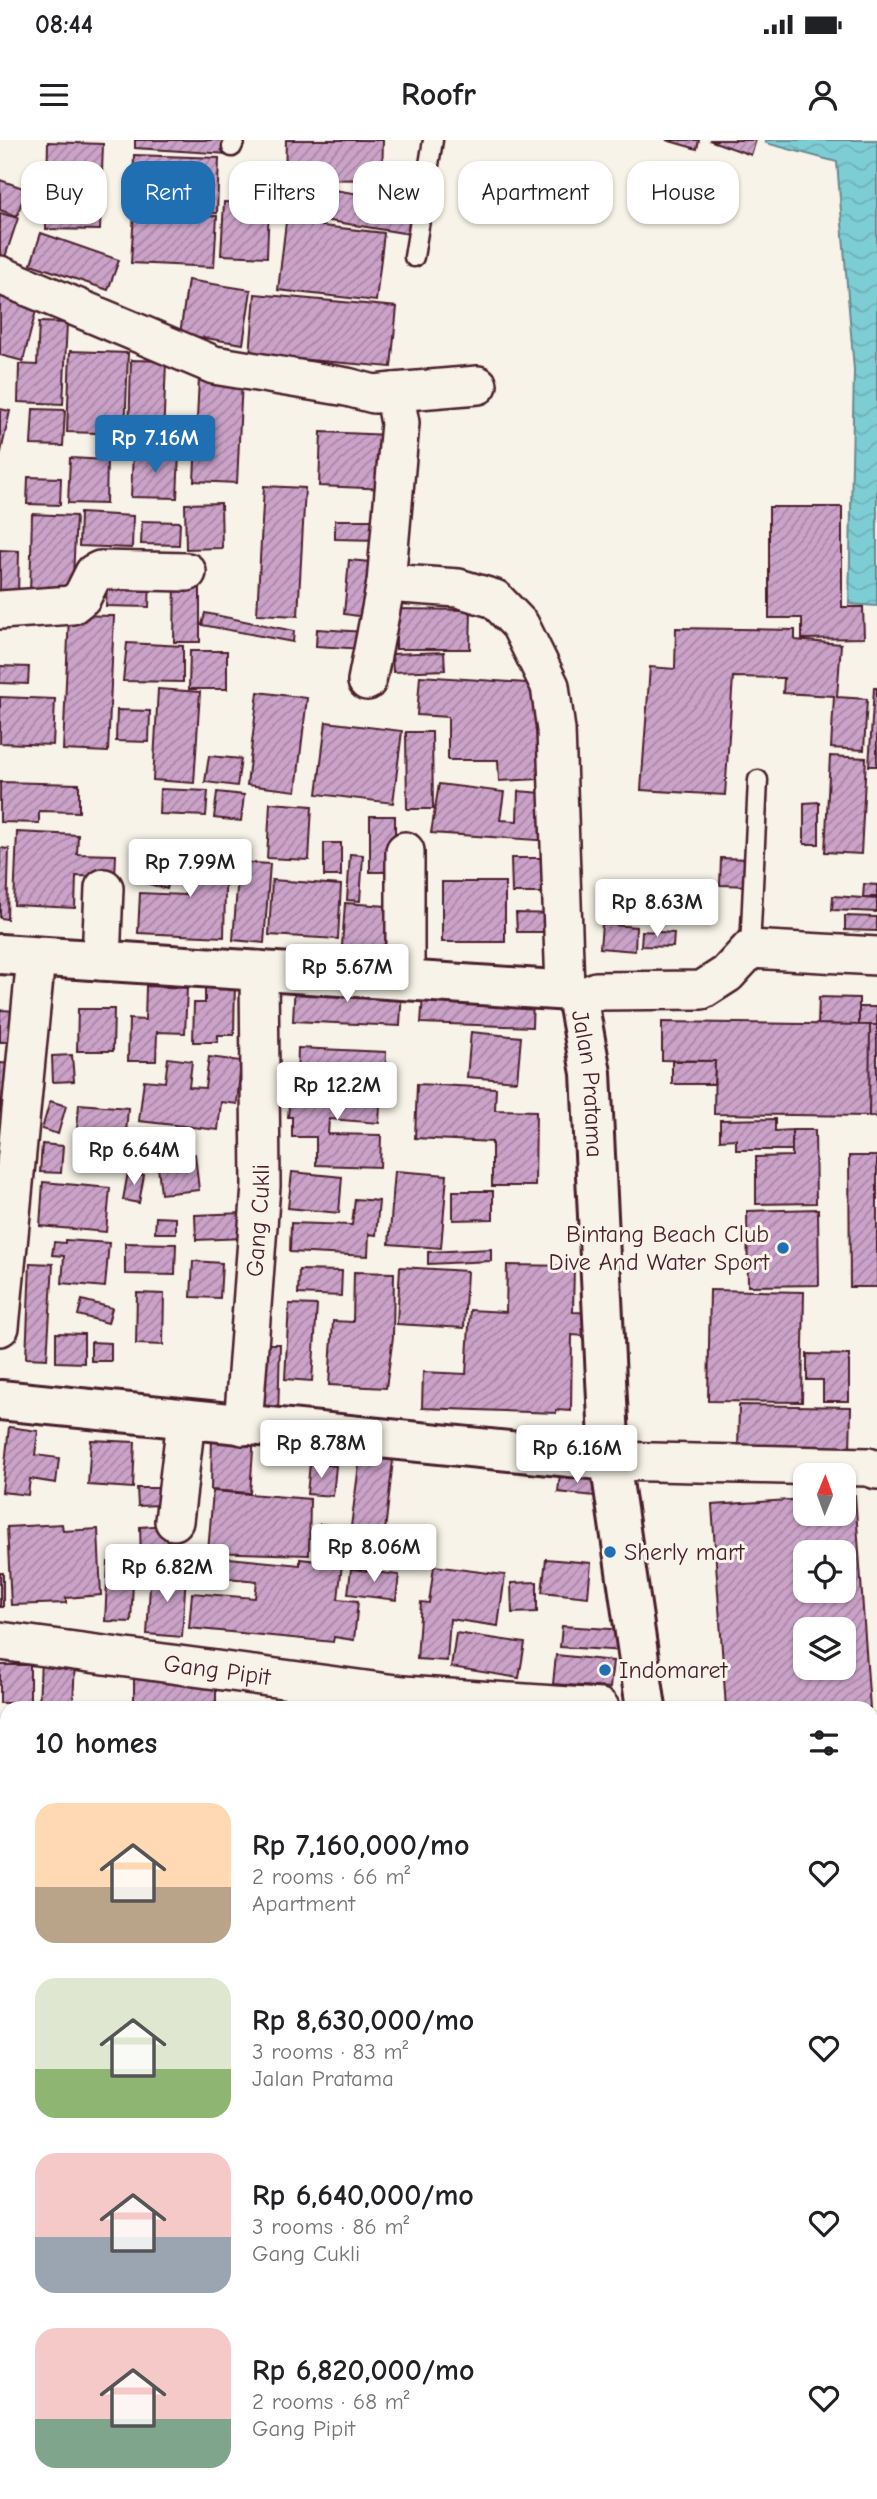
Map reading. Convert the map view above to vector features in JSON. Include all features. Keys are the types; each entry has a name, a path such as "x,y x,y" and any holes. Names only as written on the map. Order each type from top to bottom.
{"street":[{"path":"0,275 214,365 374,394 478,385"},
{"path":"367,681 386,583 400,423 394,392"},
{"path":"0,610 72,605 82,597 94,573 100,570 187,572"},
{"path":"386,583 458,588 495,599 508,609 520,625 550,686 556,730 572,995 596,991 702,989 727,974 750,949 877,956"},
{"path":"405,851 405,979"},
{"path":"100,961 104,888"},
{"path":"0,1327 18,956"},
{"name":"Jalan Pratama","path":"18,956 405,979 572,995 591,1073 610,1461 645,1701"},
{"name":"Gang Cukli","path":"243,1426 261,1186 259,970"},
{"path":"0,1400 610,1461 868,1467 877,1470"},
{"path":"174,1521 186,1420"},
{"name":"Gang Pipit","path":"0,1641 403,1695 494,1701"}],"lane":[{"path":"414,257 433,140"},
{"path":"750,949 758,780"}],"water":[{"path":"765,140 877,140 877,606 849,604 854,370 837,162 766,143"}],"building":[{"path":"135,140 229,140 228,154 135,148"},
{"path":"286,140 383,140 382,161 353,161 353,180 339,180 339,161 285,161"},
{"path":"666,140 699,140 697,149"},
{"path":"709,140 756,140 751,155"},
{"path":"48,142 103,144 102,161 48,161"},
{"path":"134,155 219,158 217,213 215,161 134,161"},
{"path":"0,180 21,187 21,204 17,216 0,210"},
{"path":"339,191 353,193 353,224 412,224 410,234 339,223"},
{"path":"224,202 229,202 229,224 268,224 267,257 221,255"},
{"path":"0,213 18,218 5,257 0,256"},
{"path":"217,216 214,267 131,263 133,224 215,224"},
{"path":"46,224 100,224 100,230 46,229"},
{"path":"286,224 384,233 376,301 278,290"},
{"path":"41,233 119,260 108,290 31,264"},
{"path":"188,280 251,290 243,344 180,334"},
{"path":"0,289 39,299 23,361 0,355"},
{"path":"255,294 397,307 391,367 250,355"},
{"path":"39,322 67,323 63,404 18,402 19,364 37,365"},
{"path":"70,351 128,353 125,434 67,432"},
{"path":"131,360 166,361 163,439 129,438"},
{"path":"199,378 242,380 237,483 194,481"},
{"path":"0,409 10,411 1,452 0,451"},
{"path":"33,409 65,410 63,446 31,445"},
{"path":"321,432 390,435 388,489 319,486"},
{"path":"133,452 179,453 177,498 131,497"},
{"path":"70,458 107,460 106,504 68,503"},
{"path":"28,477 61,478 60,505 27,504"},
{"path":"264,486 305,488 298,616 257,614"},
{"path":"221,503 222,548 186,549 185,504"},
{"path":"769,507 842,507 842,607 863,607 864,638 802,639 802,618 769,618"},
{"path":"80,513 133,516 132,548 79,546"},
{"path":"32,514 76,516 72,597 30,595"},
{"path":"335,520 379,520 379,540 335,539"},
{"path":"142,521 180,522 179,545 141,544"},
{"path":"0,550 19,551 18,595 0,594"},
{"path":"349,560 370,562 365,617 344,614"},
{"path":"107,577 150,579 149,607 106,606"},
{"path":"200,578 200,642 174,642 175,579"},
{"path":"396,609 471,610 470,649 396,649"},
{"path":"205,613 294,631 293,642 202,625"},
{"path":"69,615 114,616 108,752 63,750"},
{"path":"676,628 795,630 795,640 841,644 837,697 867,699 864,750 831,748 834,696 783,693 784,678 733,677 725,795 641,790 650,667 675,669"},
{"path":"317,629 365,632 364,649 316,646"},
{"path":"127,643 183,646 183,682 123,681"},
{"path":"190,651 227,651 227,689 189,689"},
{"path":"444,652 445,670 393,672 392,654"},
{"path":"0,666 29,667 28,684 0,683"},
{"path":"420,676 541,684 537,724 539,779 499,781 498,760 448,760 448,717 417,715"},
{"path":"874,688 877,688 877,766 869,766"},
{"path":"158,689 200,692 194,783 153,780"},
{"path":"258,692 307,698 296,791 247,785"},
{"path":"0,697 55,699 53,745 0,743"},
{"path":"117,710 150,711 149,742 116,741"},
{"path":"326,722 402,731 393,803 317,794"},
{"path":"406,732 432,732 433,809 407,809"},
{"path":"209,756 241,759 237,786 205,782"},
{"path":"830,756 866,758 861,854 825,852"},
{"path":"0,782 79,784 79,812 39,811 39,823 0,822"},
{"path":"439,784 504,792 500,820 517,821 518,791 555,794 551,841 431,833"},
{"path":"160,789 208,791 206,816 159,814"},
{"path":"217,792 244,795 241,821 214,818"},
{"path":"819,802 819,844 804,844 804,803"},
{"path":"270,803 312,806 309,860 267,858"},
{"path":"370,816 395,816 395,872 370,872"},
{"path":"17,832 78,835 77,854 116,855 115,877 76,876 75,908 14,905"},
{"path":"324,843 341,843 341,876 324,876"},
{"path":"187,845 226,847 224,937 138,933 140,893 185,895"},
{"path":"0,848 9,849 7,919 0,918"},
{"path":"350,854 363,855 360,901 347,900"},
{"path":"511,858 548,858 549,893 512,893"},
{"path":"721,858 752,859 752,886 720,885"},
{"path":"149,859 173,866 167,889 142,882"},
{"path":"239,862 270,864 264,943 233,940"},
{"path":"272,880 341,885 338,939 269,935"},
{"path":"442,882 505,882 505,942 442,942"},
{"path":"864,884 877,885 877,897 863,897"},
{"path":"833,896 877,899 877,912 832,910"},
{"path":"345,903 401,907 398,950 342,946"},
{"path":"516,913 561,914 560,932 517,932"},
{"path":"845,916 877,917 877,931 845,930"},
{"path":"602,924 636,927 635,951 600,948"},
{"path":"642,931 674,933 673,947 641,946"},
{"path":"205,977 235,977 234,1035 218,1035 218,1042 193,1042 194,1003 205,1003"},
{"path":"295,981 402,987 400,1026 293,1021"},
{"path":"146,986 187,988 185,1033 157,1032 156,1061 128,1061 129,1019 145,1020"},
{"path":"423,995 533,998 532,1027 421,1023"},
{"path":"819,997 859,998 859,1025 818,1024"},
{"path":"859,1007 877,1007 877,1025 859,1025"},
{"path":"78,1009 114,1009 113,1051 77,1051"},
{"path":"0,1010 17,1011 16,1042 0,1042"},
{"path":"662,1022 870,1025 869,1116 714,1114 715,1061 662,1060"},
{"path":"870,1025 877,1025 877,1117 869,1116"},
{"path":"471,1032 521,1037 517,1081 467,1077"},
{"path":"298,1048 386,1052 385,1080 297,1078"},
{"path":"72,1055 74,1081 53,1082 52,1056"},
{"path":"209,1057 241,1061 237,1104 221,1102 218,1130 139,1121 144,1080 165,1082 168,1058 192,1061 189,1087 205,1088"},
{"path":"672,1061 715,1061 714,1084 672,1084"},
{"path":"0,1063 13,1064 11,1112 0,1112"},
{"path":"291,1083 381,1088 379,1123 329,1119 328,1134 381,1135 380,1167 316,1165 316,1137 292,1137 292,1117 288,1117"},
{"path":"417,1084 496,1088 495,1110 536,1111 535,1186 492,1186 492,1142 415,1138"},
{"path":"50,1101 66,1106 58,1134 42,1129"},
{"path":"79,1104 128,1108 125,1147 76,1142"},
{"path":"775,1119 775,1131 792,1130 792,1150 736,1150 736,1139 720,1140 720,1120"},
{"path":"792,1130 815,1130 816,1203 756,1204 756,1157 792,1156"},
{"path":"42,1144 63,1146 61,1173 40,1172"},
{"path":"195,1154 199,1190 161,1194 157,1158"},
{"path":"849,1156 877,1156 877,1287 850,1287"},
{"path":"395,1171 447,1175 441,1248 389,1244"},
{"path":"128,1172 144,1175 139,1203 123,1200"},
{"path":"292,1172 342,1177 339,1213 288,1208"},
{"path":"43,1182 110,1188 106,1232 40,1226"},
{"path":"453,1191 493,1191 493,1219 453,1220"},
{"path":"355,1199 379,1201 376,1235 369,1234 368,1256 290,1252 291,1223 352,1225"},
{"name":"Bintang Beach Club Dive And Water Sport","path":"818,1209 819,1285 748,1286 747,1211"},
{"path":"243,1213 244,1238 196,1240 195,1215"},
{"path":"156,1217 176,1218 176,1233 155,1233"},
{"path":"65,1240 109,1243 105,1287 62,1283 64,1256 52,1255 54,1242 65,1243"},
{"path":"125,1243 176,1244 175,1275 125,1274"},
{"path":"491,1249 491,1261 428,1264 428,1252"},
{"path":"193,1261 222,1263 220,1298 191,1297"},
{"path":"30,1263 53,1264 47,1359 26,1358"},
{"path":"507,1265 574,1266 573,1312 602,1313 600,1337 572,1335 571,1411 556,1410 556,1413 422,1408 423,1372 466,1374 470,1310 506,1312"},
{"path":"400,1267 467,1271 464,1328 397,1324"},
{"path":"299,1270 342,1271 341,1296 298,1294"},
{"path":"354,1272 394,1273 393,1337 386,1388 329,1385 333,1321 353,1322"},
{"path":"710,1290 804,1292 802,1402 708,1401"},
{"path":"137,1293 164,1294 163,1345 136,1344"},
{"path":"82,1300 112,1308 108,1323 78,1315"},
{"path":"289,1304 317,1305 312,1381 285,1379"},
{"path":"56,1333 84,1334 84,1363 56,1362"},
{"path":"91,1342 111,1343 111,1361 91,1361"},
{"path":"258,1344 280,1344 278,1418 257,1418"},
{"path":"807,1354 849,1355 849,1401 823,1401 823,1380 807,1380"},
{"path":"739,1405 851,1407 850,1453 738,1451"},
{"path":"9,1427 38,1431 35,1455 59,1458 56,1483 30,1479 28,1495 2,1492"},
{"path":"212,1433 254,1436 250,1493 211,1490"},
{"path":"91,1440 135,1442 133,1488 88,1485"},
{"path":"360,1457 393,1460 382,1558 317,1553 320,1524 351,1527"},
{"path":"310,1463 336,1466 333,1496 307,1494"},
{"path":"560,1474 595,1478 594,1496 558,1492"},
{"path":"137,1488 159,1488 159,1505 138,1506"},
{"path":"213,1491 310,1499 309,1555 208,1552"},
{"path":"793,1500 793,1526 856,1526 856,1509 870,1701 726,1701 712,1505"},
{"path":"62,1524 63,1531 98,1529 101,1595 66,1598 66,1603 11,1605 7,1527"},
{"path":"167,1525 168,1556 141,1558 140,1527"},
{"path":"199,1555 300,1565 300,1559 342,1564 338,1599 358,1601 354,1640 334,1637 333,1642 189,1628 192,1593 255,1598 257,1581 197,1575"},
{"path":"546,1559 591,1563 588,1597 542,1592"},
{"path":"108,1562 134,1564 131,1622 105,1621"},
{"path":"434,1566 505,1575 498,1626 450,1619 447,1661 417,1659 421,1602 429,1603"},
{"path":"351,1569 399,1575 396,1600 348,1594"},
{"path":"151,1571 186,1573 182,1637 147,1634"},
{"path":"0,1573 3,1573 3,1607 0,1607"},
{"path":"537,1582 537,1612 512,1613 511,1583"},
{"path":"562,1626 626,1630 626,1651 560,1647"},
{"path":"456,1633 525,1643 519,1678 451,1667"},
{"path":"556,1655 613,1661 610,1688 553,1684"},
{"path":"41,1658 75,1659 73,1701 39,1701"},
{"path":"0,1665 30,1665 30,1701 0,1701"},
{"path":"216,1671 216,1701 134,1701 134,1672"},
{"path":"295,1694 324,1695 324,1701 295,1701"}],"place":[{"name":"Bintang Beach Club Dive And Water Sport","path":"783,1248"},
{"name":"Sherly mart","path":"610,1552"},
{"name":"Indomaret","path":"605,1670"}]}
